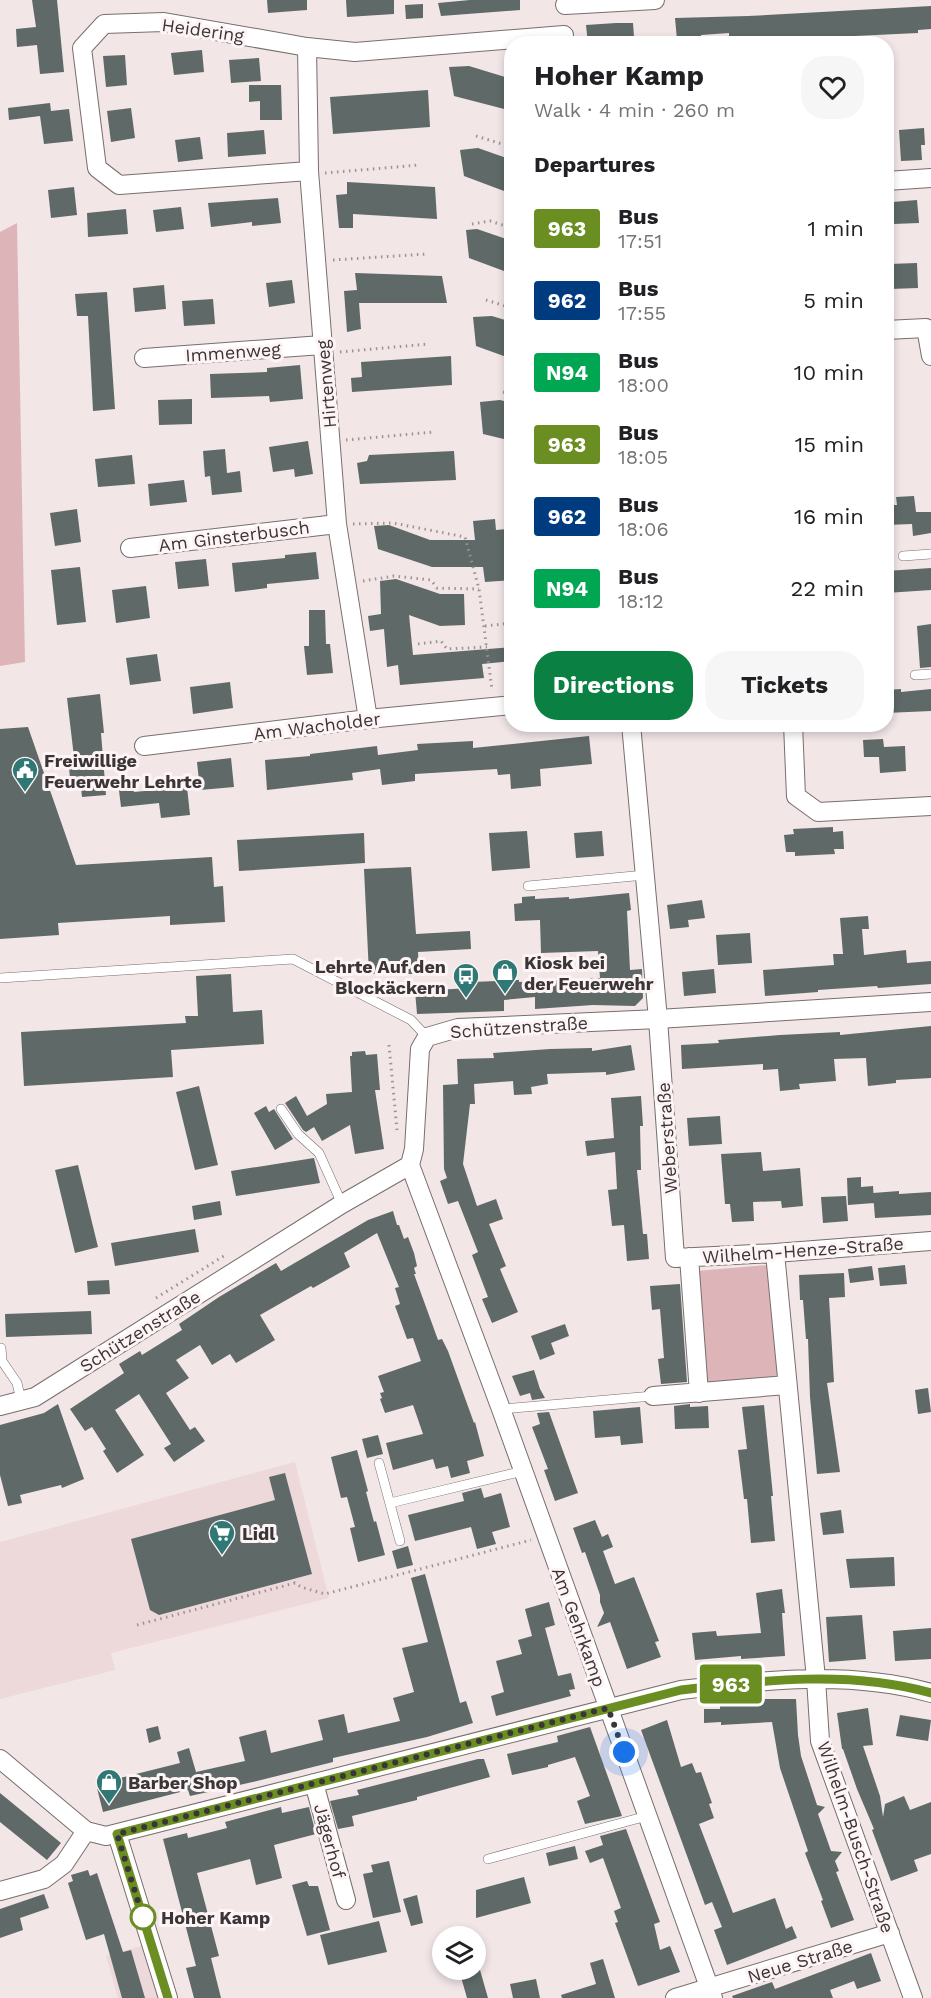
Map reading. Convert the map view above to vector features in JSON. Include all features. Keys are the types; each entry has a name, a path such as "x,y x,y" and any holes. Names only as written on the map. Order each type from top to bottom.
{"street":[{"path":"564,36 564,3 655,0"},
{"name":"Heidering","path":"309,173 119,186 97,168 82,48 104,24 164,22 307,47 355,52 504,43"},
{"name":"Hirtenweg","path":"307,47 309,173 330,441 338,524 368,719"},
{"path":"894,180 931,178"},
{"path":"894,330 926,328 931,356"},
{"name":"Immenweg","path":"144,358 323,349"},
{"name":"Am Ginsterbusch","path":"130,548 338,524"},
{"name":"Am Wacholder","path":"144,746 368,719 504,706"},
{"name":"Weberstraße","path":"633,732 682,1258 699,1392"},
{"path":"793,732 796,796 818,812 931,806"},
{"name":"Schützenstraße","path":"0,1406 35,1397 342,1204 410,1164 414,1149 420,1049 428,1037 458,1028 658,1019 931,1002"},
{"name":"Am Gehrkamp","path":"410,1164 712,1993"},
{"name":"Wilhelm-Henze-Straße","path":"682,1258 931,1241"},
{"name":"Wilhelm-Busch-Straße","path":"775,1253 820,1741 913,1998"},
{"path":"653,1396 787,1385"},
{"path":"0,1759 86,1831 106,1836 681,1690 741,1682 816,1679 901,1685 931,1693"},
{"name":"Jägerhof","path":"315,1784 346,1900"},
{"path":"0,1891 44,1879 64,1864 86,1831"},
{"path":"117,1834 168,1998"},
{"name":"Neue Straße","path":"675,1998 712,1993 890,1933"}],"lane":[{"path":"903,556 931,554"},
{"path":"915,675 931,674"},
{"path":"528,886 645,875"},
{"path":"0,978 293,959 411,1020 428,1037"},
{"path":"281,1109 298,1134 319,1153 342,1204"},
{"path":"1,1348 2,1361 17,1383 21,1400"},
{"path":"501,1409 653,1396"},
{"path":"379,1463 399,1541"},
{"path":"390,1503 523,1471"},
{"path":"488,1859 647,1816"}],"path":[{"path":"476,136 504,145"},
{"path":"309,173 419,165"},
{"path":"472,224 490,221 504,225"},
{"path":"316,261 427,254"},
{"path":"486,300 504,306"},
{"path":"323,349 428,344"},
{"path":"330,441 434,432"},
{"path":"338,524 393,523 465,537 479,589 485,626 492,681 491,707"},
{"path":"347,584 394,576 431,580 437,588 479,589"},
{"path":"485,626 504,624"},
{"path":"418,644 441,641 447,649 488,647"},
{"path":"389,1045 397,1135"},
{"path":"137,1625 295,1583 325,1594 547,1536"}],"shaded area":[{"path":"17,223 25,662 0,666 0,232"},
{"path":"768,1265 778,1380 706,1387 696,1271"},
{"path":"295,1462 329,1598 111,1653 115,1670 0,1699 0,1542"},
{"path":"145,1945 161,1998 118,1998 106,1956"}],"building":[{"path":"32,0 57,0 64,72 40,74 37,45 17,47 16,29 36,27"},
{"path":"267,0 307,0 307,10 268,13"},
{"path":"346,0 394,0 394,14 347,17"},
{"path":"470,0 520,0 520,10 441,16 438,3"},
{"path":"423,4 423,18 406,19 405,5"},
{"path":"931,6 931,29 918,30 918,33 855,36 729,36 729,33 677,36 675,18"},
{"path":"633,23 634,36 587,36 586,25"},
{"path":"202,50 204,72 174,75 171,53"},
{"path":"125,55 127,85 106,87 103,56"},
{"path":"259,58 261,81 231,83 229,60"},
{"path":"469,66 504,77 504,109 454,96 449,67"},
{"path":"249,85 281,85 282,120 260,120 260,101 249,102"},
{"path":"428,90 430,127 333,134 330,97"},
{"path":"50,103 51,111 69,109 73,141 44,144 40,116 9,120 8,108"},
{"path":"131,108 135,138 111,142 107,111"},
{"path":"924,128 925,145 921,145 922,160 901,161 899,130"},
{"path":"264,130 266,154 228,157 227,133"},
{"path":"200,137 203,159 178,162 175,140"},
{"path":"478,148 504,157 504,191 464,176 460,150"},
{"path":"347,182 435,187 437,219 353,214 353,228 339,228 336,195 347,194"},
{"path":"74,187 77,215 51,218 48,190"},
{"path":"278,198 281,223 252,226 252,222 211,227 208,203"},
{"path":"917,200 919,223 894,224 894,202"},
{"path":"181,207 184,229 156,232 153,210"},
{"path":"126,209 128,234 88,237 87,213"},
{"path":"477,229 504,238 504,271 469,258 466,230"},
{"path":"917,263 918,288 894,289 894,264"},
{"path":"355,273 442,276 447,303 359,303 361,329 347,332 344,291 357,290"},
{"path":"292,280 295,303 269,307 266,283"},
{"path":"164,285 166,309 135,312 133,288"},
{"path":"107,292 115,409 93,411 88,316 77,316 75,294"},
{"path":"213,299 215,324 184,326 182,301"},
{"path":"492,316 504,320 504,356 476,346 473,317"},
{"path":"451,356 452,385 352,392 351,378 362,377 361,362"},
{"path":"300,365 303,399 270,402 269,396 211,398 210,374 267,372 267,368"},
{"path":"192,399 192,424 159,425 158,400"},
{"path":"504,401 504,439 483,434 480,402"},
{"path":"308,441 313,474 295,477 294,469 273,472 269,447"},
{"path":"225,449 227,473 240,471 242,492 212,495 210,476 205,477 203,451"},
{"path":"454,451 456,480 360,484 357,463 367,461 369,455"},
{"path":"132,455 135,484 98,487 95,459"},
{"path":"184,480 187,502 150,506 148,484"},
{"path":"914,496 916,512 931,512 931,533 913,536 912,524 894,525 896,497"},
{"path":"77,509 81,542 55,546 50,513"},
{"path":"495,519 496,530 504,529 504,581 485,582 483,567 432,567 378,549 374,526 389,525 430,540 475,540 473,521"},
{"path":"316,552 319,579 267,584 267,588 235,592 232,563 285,558 285,555"},
{"path":"206,559 209,586 178,589 175,562"},
{"path":"80,567 86,622 57,625 51,570"},
{"path":"931,568 931,590 894,592 894,570"},
{"path":"396,579 440,594 464,594 465,625 440,626 409,615 413,655 504,648 504,662 482,664 484,678 400,685 398,665 387,667 384,629 370,631 368,616 381,614 380,581"},
{"path":"146,586 150,618 116,623 112,590"},
{"path":"309,610 325,610 326,644 330,644 333,673 307,675 304,646 309,646"},
{"path":"931,624 931,667 920,668 917,626"},
{"path":"157,654 161,681 130,685 126,658"},
{"path":"230,682 233,708 193,714 190,687"},
{"path":"894,689 901,689 901,692 931,689 931,711 894,713"},
{"path":"100,694 106,795 82,797 80,778 70,778 68,757 74,757 67,698"},
{"name":"Freiwillige Feuerwehr Lehrte","path":"28,727 76,865 212,857 214,887 223,886 225,922 170,925 170,916 58,923 59,935 0,939 0,729"},
{"path":"589,736 592,764 540,769 541,786 511,789 510,774 498,775 497,769 415,774 415,781 382,785 380,769 352,773 353,780 267,790 265,760 377,746 378,755 418,750 417,744 473,741 473,748"},
{"path":"883,739 884,747 905,746 906,771 880,773 879,757 864,757 863,740"},
{"path":"231,758 234,787 200,790 197,762"},
{"path":"132,780 134,792 187,787 190,815 161,818 159,803 121,807 118,782"},
{"path":"833,827 833,832 843,831 844,849 834,849 835,854 795,856 795,852 786,852 784,835 794,834 793,829"},
{"path":"527,831 530,868 492,871 489,833"},
{"path":"602,831 604,856 576,858 574,833"},
{"path":"364,833 365,863 239,871 237,840"},
{"path":"411,867 416,934 470,931 471,949 418,952 419,974 369,974 364,869"},
{"path":"629,893 631,910 627,911 630,970 642,969 643,998 635,1006 593,1005 535,1009 535,997 504,1000 504,1011 417,1014 415,991 472,988 471,982 600,978 598,951 541,953 540,920 515,921 514,904 522,903 522,897 535,896 535,899 569,897 569,899"},
{"path":"702,900 705,918 688,920 689,927 670,929 667,905"},
{"path":"868,916 869,929 862,929 864,955 906,950 907,963 931,961 931,984 818,990 818,992 765,996 763,970 834,965 833,954 843,954 840,918"},
{"path":"750,933 752,963 718,965 716,935"},
{"path":"714,969 716,993 684,996 682,972"},
{"path":"231,974 233,1012 262,1010 264,1044 171,1050 173,1077 24,1086 21,1032 186,1023 185,1016 198,1016 196,976"},
{"path":"931,1026 931,1078 896,1080 896,1083 868,1086 866,1058 834,1059 836,1081 799,1084 800,1089 780,1091 778,1069 763,1070 763,1064 682,1069 681,1045 719,1043 718,1040 780,1035 840,1032 840,1035"},
{"path":"631,1045 635,1070 606,1075 606,1072 547,1074 548,1084 531,1087 532,1094 514,1095 513,1081 474,1084 475,1104 470,1104 463,1164 477,1206 496,1199 503,1219 489,1224 506,1266 500,1269 518,1312 492,1323 482,1299 488,1297 472,1255 478,1252 458,1201 448,1204 440,1181 447,1178 444,1169 443,1085 458,1084 457,1059 494,1058 493,1053 592,1048 592,1051"},
{"path":"365,1051 366,1055 377,1054 380,1090 375,1090 384,1149 355,1154 350,1125 322,1141 314,1127 306,1132 303,1130 285,1103 296,1096 307,1116 327,1104 326,1094 352,1092 350,1056 352,1052"},
{"path":"199,1086 218,1165 195,1170 176,1092"},
{"path":"641,1096 643,1126 640,1126 641,1170 637,1170 643,1234 647,1234 649,1259 627,1261 624,1225 612,1226 608,1190 617,1189 615,1152 587,1156 585,1141 614,1138 611,1098"},
{"path":"266,1106 269,1112 274,1109 293,1139 275,1150 254,1113"},
{"path":"720,1116 722,1144 689,1146 687,1118"},
{"path":"761,1152 763,1171 800,1168 803,1206 782,1208 781,1201 753,1202 754,1221 732,1222 730,1204 725,1204 721,1154"},
{"path":"314,1158 320,1183 236,1196 231,1171"},
{"path":"78,1165 98,1247 75,1253 55,1170"},
{"path":"861,1177 861,1187 873,1186 874,1203 848,1205 847,1178"},
{"path":"899,1191 899,1194 931,1192 931,1215 875,1218 873,1193"},
{"path":"846,1196 848,1221 823,1223 821,1197"},
{"path":"220,1201 222,1215 194,1220 192,1206"},
{"path":"393,1211 404,1239 408,1237 414,1253 417,1266 414,1268 416,1274 414,1274 438,1340 442,1339 448,1351 475,1422 484,1456 467,1461 470,1473 451,1478 448,1466 436,1469 433,1459 393,1470 386,1443 423,1434 413,1405 385,1413 380,1399 382,1398 380,1393 384,1392 378,1376 421,1361 413,1338 407,1339 395,1306 400,1304 395,1288 399,1287 377,1233 344,1253 350,1267 260,1315 275,1340 236,1363 230,1354 212,1365 200,1345 176,1360 189,1378 166,1393 190,1430 195,1427 205,1441 174,1462 164,1448 171,1444 139,1394 115,1410 144,1455 117,1473 92,1427 85,1431 70,1409 124,1373 119,1364 140,1351 142,1355 182,1330 179,1324 219,1297 276,1263 281,1271 368,1220"},
{"path":"195,1229 199,1252 115,1266 111,1243"},
{"path":"905,1265 907,1284 880,1286 878,1268"},
{"path":"872,1266 874,1280 850,1283 848,1269"},
{"path":"844,1273 845,1297 829,1298 834,1382 827,1383 840,1472 817,1474 810,1397 808,1339 806,1339 803,1300 800,1300 799,1275"},
{"path":"109,1280 110,1294 88,1295 87,1281"},
{"path":"680,1284 687,1382 661,1384 658,1359 664,1358 660,1309 652,1310 650,1286"},
{"path":"91,1311 92,1334 6,1337 5,1314"},
{"path":"565,1324 569,1336 551,1343 555,1354 540,1360 531,1336"},
{"path":"534,1370 545,1398 532,1400 530,1393 520,1396 512,1376"},
{"path":"928,1388 931,1412 918,1414 915,1390"},
{"path":"58,1404 84,1479 62,1488 61,1485 20,1495 22,1503 8,1506 0,1475 0,1425 44,1413"},
{"path":"690,1404 690,1407 708,1406 709,1428 675,1429 674,1406"},
{"path":"764,1405 775,1541 751,1543 747,1499 744,1499 738,1450 747,1449 742,1407"},
{"path":"640,1407 643,1443 621,1445 620,1436 595,1438 593,1411"},
{"path":"549,1412 578,1493 555,1501 544,1470 548,1469 532,1427 540,1424 537,1413"},
{"path":"378,1435 383,1454 367,1458 362,1439"},
{"path":"357,1450 374,1522 376,1521 385,1555 358,1562 350,1528 355,1527 347,1497 341,1498 331,1457"},
{"name":"Lidl","path":"285,1473 312,1574 159,1615 150,1610 131,1539 275,1500 269,1477"},
{"path":"481,1488 484,1498 501,1493 510,1527 492,1532 496,1544 477,1549 471,1527 415,1541 408,1515 464,1501 462,1493"},
{"path":"841,1510 844,1533 823,1535 820,1513"},
{"path":"595,1520 602,1537 608,1534 613,1547 603,1551 615,1584 634,1577 659,1641 655,1642 661,1657 627,1669 610,1622 597,1627 604,1613 600,1595 585,1552 582,1553 573,1528"},
{"path":"408,1546 413,1565 397,1569 392,1551"},
{"path":"894,1557 895,1586 850,1588 846,1559"},
{"path":"425,1574 460,1703 466,1701 473,1723 427,1737 333,1758 333,1762 257,1781 190,1796 188,1790 103,1812 96,1784 180,1763 177,1752 189,1748 196,1772 245,1761 239,1737 266,1730 271,1753 323,1740 318,1720 344,1714 348,1733 400,1721 393,1698 414,1692 402,1648 428,1642 411,1578"},
{"path":"782,1589 785,1613 782,1613 785,1656 741,1659 741,1656 695,1660 692,1633 716,1631 717,1636 761,1633 756,1593"},
{"path":"549,1602 555,1625 545,1628 558,1676 571,1673 575,1689 569,1690 571,1696 496,1716 491,1696 504,1692 496,1661 522,1654 518,1640 532,1636 525,1609"},
{"path":"862,1615 866,1659 829,1662 826,1617"},
{"path":"931,1628 931,1659 895,1661 893,1631"},
{"path":"796,1699 801,1756 817,1805 825,1807 818,1814 831,1851 842,1852 835,1861 839,1871 836,1872 854,1920 831,1928 805,1853 808,1851 780,1768 772,1722 721,1725 721,1722 704,1723 704,1709 720,1709 720,1702"},
{"path":"868,1708 873,1745 863,1746 880,1796 883,1817 885,1804 904,1796 910,1810 931,1802 931,1854 914,1860 918,1871 891,1881 872,1830 874,1829 842,1749 837,1713"},
{"path":"900,1715 931,1720 928,1741 896,1736"},
{"path":"667,1720 681,1767 692,1763 696,1773 701,1772 712,1803 709,1804 714,1818 699,1824 733,1913 775,1898 786,1929 792,1926 797,1938 727,1965 714,1930 722,1927 712,1902 705,1905 641,1730"},
{"path":"158,1726 161,1739 149,1743 146,1729"},
{"path":"590,1727 622,1816 585,1824 577,1801 590,1796 575,1757 548,1765 548,1767 512,1775 507,1754 558,1742 557,1736"},
{"path":"484,1759 490,1777 417,1797 417,1800 352,1816 354,1826 338,1829 330,1801 359,1795 357,1790"},
{"path":"0,1793 61,1843 47,1860 0,1822"},
{"path":"281,1807 282,1813 309,1807 316,1834 274,1845 282,1878 256,1885 250,1859 197,1873 219,1956 211,1958 221,1998 194,1998 186,1968 196,1966 163,1839 187,1833 188,1838 227,1828 225,1822"},
{"path":"626,1829 660,1922 654,1924 660,1950 670,1946 680,1972 638,1986 615,1923 618,1922 614,1911 621,1908 603,1858 590,1863 585,1851 603,1845 600,1836"},
{"path":"575,1846 578,1859 549,1866 546,1853"},
{"path":"389,1861 401,1912 373,1918 363,1874 373,1872 371,1865"},
{"path":"88,1870 90,1876 97,1873 123,1952 131,1950 145,1998 122,1998 104,1934 86,1940 68,1883 73,1881 71,1875"},
{"path":"524,1877 531,1903 476,1918 476,1890"},
{"path":"307,1881 309,1886 318,1886 330,1930 307,1936 292,1885"},
{"path":"44,1894 49,1908 20,1918 23,1930 0,1938 0,1909"},
{"path":"417,1895 423,1923 411,1926 403,1899"},
{"path":"379,1921 387,1952 328,1965 320,1935"},
{"path":"871,1953 881,1981 857,1989 854,1981 830,1990 833,1998 733,1998 732,1996 772,1982 775,1989"},
{"path":"603,1959 615,1998 562,1998 561,1995 596,1984 590,1963"},
{"path":"536,1979 540,1998 513,1998 510,1984"},
{"path":"462,1980 483,1980 488,1998 467,1998"}],"bus line":[{"name":"963","path":"168,1998 117,1834 681,1690 741,1682 816,1679 901,1685 931,1693"}],"place":[{"name":"Freiwillige Feuerwehr Lehrte","path":"25,793"},
{"name":"Kiosk bei der Feuerwehr","path":"505,995"},
{"name":"Lehrte Auf den Blockäckern","path":"466,999"},
{"name":"Lidl","path":"222,1556"},
{"name":"Barber Shop","path":"109,1805"},
{"name":"Hoher Kamp","path":"143,1917"}],"route":[{"path":"143,1917 145,1924 117,1834 608,1708 624,1752"}]}
